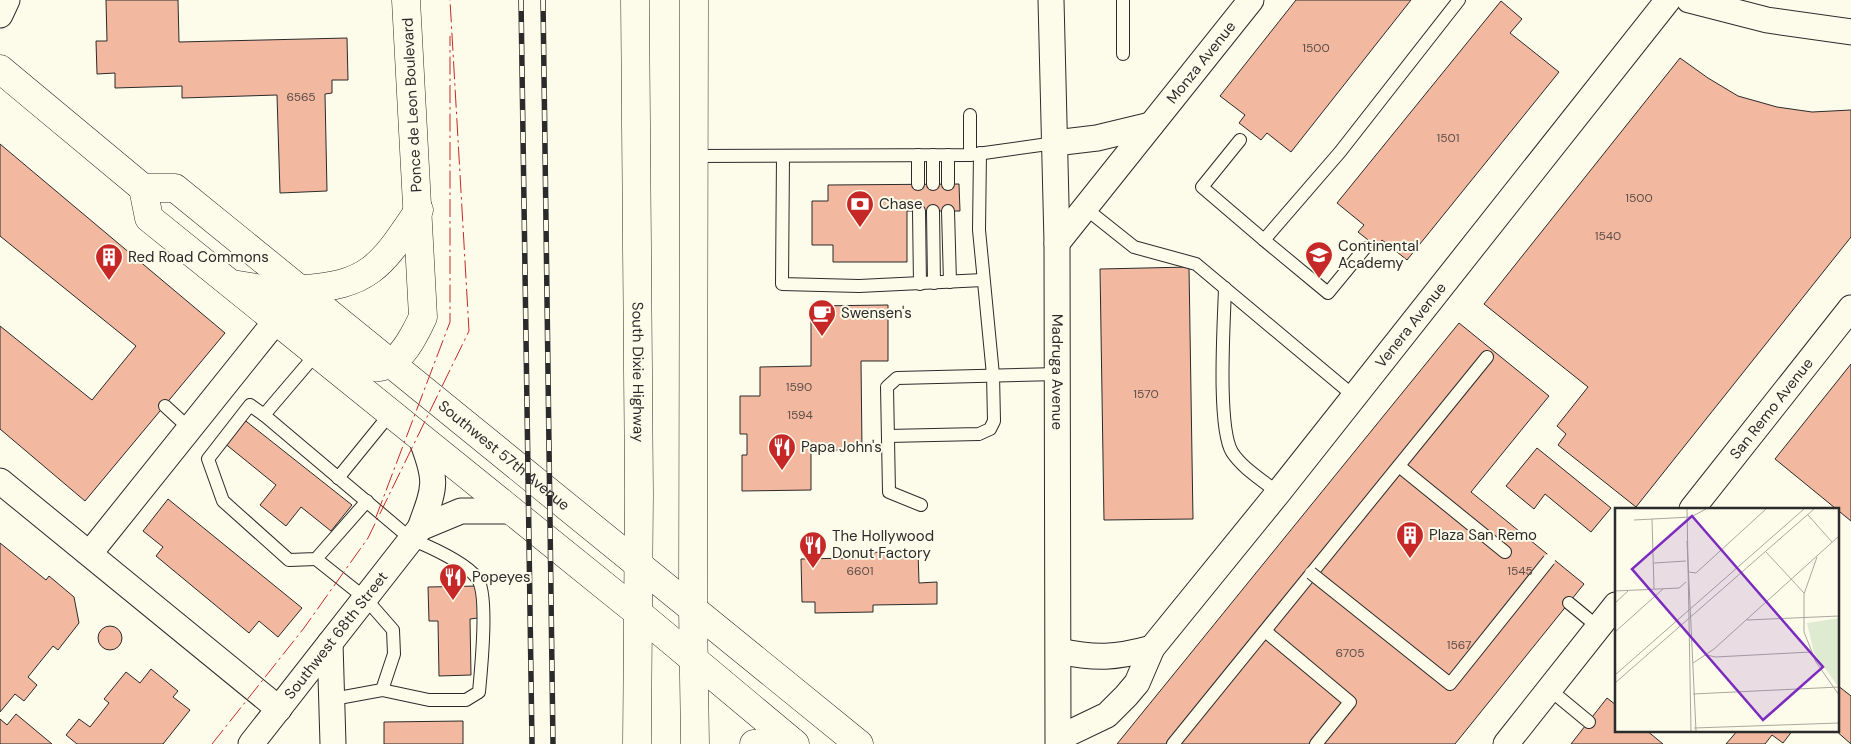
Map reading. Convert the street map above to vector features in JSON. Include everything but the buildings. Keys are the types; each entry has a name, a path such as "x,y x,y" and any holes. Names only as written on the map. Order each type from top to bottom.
{"main road":[{"name":"Ponce de Leon Boulevard","path":"391,363 412,340 423,317 419,210 406,0"},
{"name":"South Dixie Highway","path":"635,0 637,744"},
{"path":"694,0 693,608 695,744"},
{"path":"0,69 143,188 149,218 422,441 637,612 793,742"},
{"name":"Southwest 57th Avenue","path":"143,188 175,188 859,744"},
{"name":"Ponce de Leon Boulevard","path":"300,289 333,287 358,279 368,273 386,257 419,210"},
{"path":"230,284 268,290 360,364 379,368 391,363"},
{"path":"754,744 793,742"}],"street":[{"path":"0,15 7,0"},
{"name":"Madruga Avenue","path":"1051,0 1057,243 1058,741"},
{"name":"Monza Avenue","path":"1057,243 1251,0"},
{"name":"Venera Avenue","path":"1058,741 1118,706 1137,683 1152,648 1278,494 1668,0"},
{"path":"1689,0 1767,20 1851,32"},
{"path":"1055,143 1097,138 1151,125"},
{"name":"San Remo Avenue","path":"1693,508 1851,308"},
{"path":"90,553 275,322"},
{"name":"Southwest 68th Street","path":"251,744 415,534 434,486 432,466 422,441"},
{"path":"0,481 279,709"},
{"name":"Southwest 68th Street","path":"415,534 461,511 511,511"},
{"path":"1506,744 1615,605"},
{"path":"330,643 333,744"},
{"path":"1059,651 1089,658 1100,658 1152,648"}],"lane":[{"path":"1123,0 1123,54"},
{"path":"1264,240 1340,152 1459,0"},
{"path":"888,436 978,434 990,429 994,421 993,375 979,230 975,154 970,115"},
{"path":"1240,140 1202,187 1328,293 1365,248"},
{"path":"694,156 948,155 975,154 1055,143"},
{"path":"918,155 918,184"},
{"path":"933,155 933,184"},
{"path":"948,155 948,184"},
{"path":"783,156 782,284 859,286 984,280"},
{"path":"1085,208 1134,248 1196,264 1355,396"},
{"path":"919,211 920,284"},
{"path":"933,211 934,283"},
{"path":"948,211 950,282"},
{"path":"1225,288 1223,388 1226,441 1233,455 1278,494"},
{"path":"264,415 316,354"},
{"path":"1173,744 1487,357"},
{"path":"920,505 889,492 887,387 891,382 897,378 1058,374"},
{"path":"332,699 382,690 429,700 466,700 479,692 483,594 477,578 367,501 250,405 208,459 222,501 289,560 316,558 365,598 393,630 394,654 382,690"},
{"path":"165,406 189,428"},
{"path":"338,478 390,414"},
{"path":"1399,466 1505,552"},
{"path":"316,558 367,501"},
{"path":"1311,573 1450,684 1549,560"},
{"path":"1569,603 1598,627"},
{"path":"1265,631 1350,702 1316,744"},
{"path":"1550,689 1588,722"}],"railway":[{"path":"521,0 532,744"},
{"path":"543,0 553,744"}],"power":[{"path":"212,744 304,628 368,538 469,331 450,0"},
{"path":"376,517 450,322 450,36"}],"place":[{"name":"Chase","path":"860,228"},
{"name":"Continental Academy","path":"1319,279"},
{"name":"Red Road Commons","path":"109,281"},
{"name":"Swensen's","path":"822,337"},
{"name":"Papa John's","path":"782,471"},
{"name":"Plaza San Remo","path":"1410,559"},
{"name":"The Hollywood Donut Factory","path":"813,569"},
{"name":"Popeyes","path":"453,601"}]}
